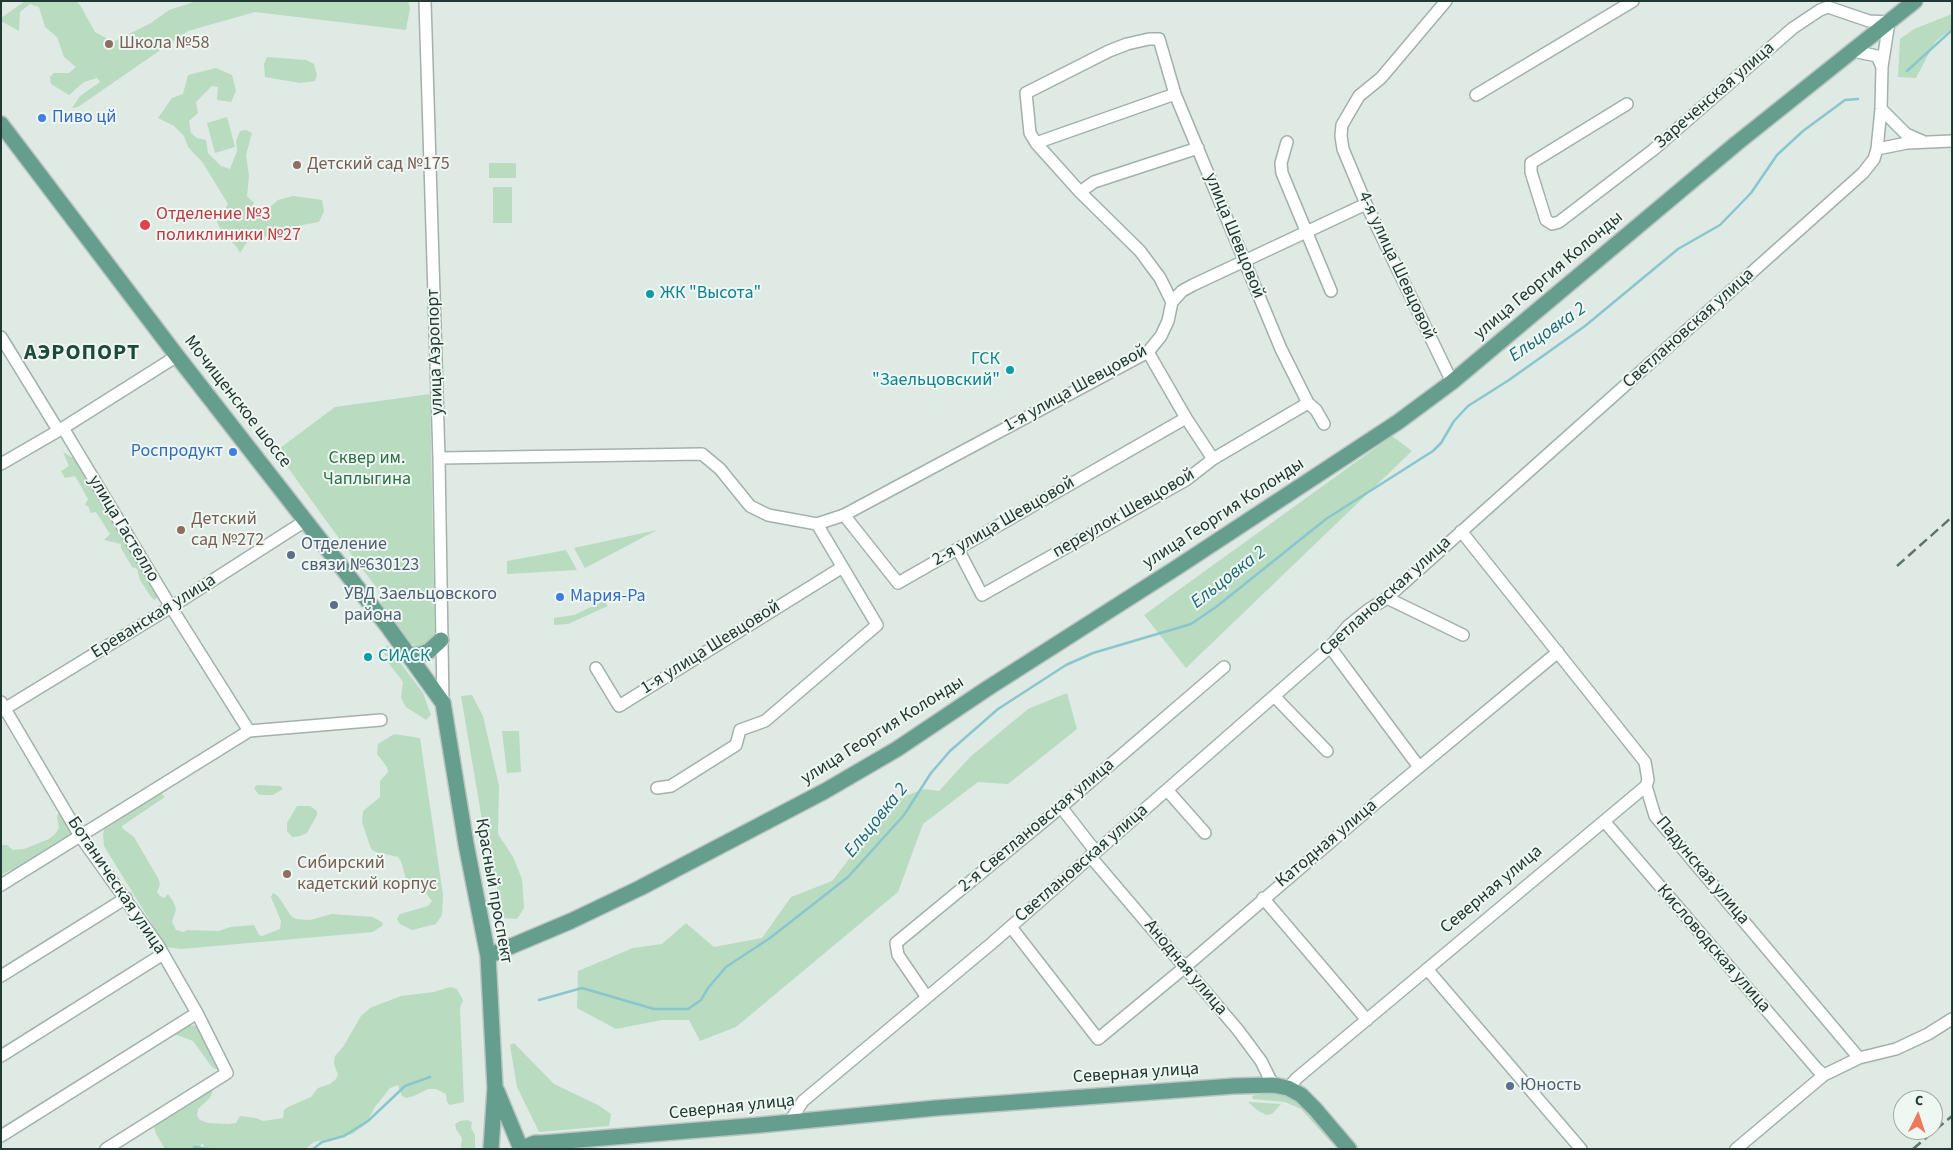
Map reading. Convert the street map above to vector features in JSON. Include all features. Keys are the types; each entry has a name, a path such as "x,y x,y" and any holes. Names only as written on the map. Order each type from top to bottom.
{"main road":[{"name":"улица Георгия Колонды","path":"488,956 550,931 640,888 825,791 897,749 1390,427 1452,382 1736,143 1915,1"},
{"name":"Мочищенское шоссе","path":"1,124 177,356 409,655 443,703"},
{"path":"409,655 422,654 429,651 441,640"},
{"name":"Красный проспект","path":"443,703 466,844 488,956 495,1088 491,1149"},
{"name":"Северная улица","path":"521,1149 535,1143 1025,1101 1234,1086 1273,1085 1288,1088"},
{"name":"Красный проспект","path":"495,1088 521,1149"},
{"path":"1288,1088 1301,1095 1312,1105 1349,1149"}],"street":[{"name":"улица Аэропорт","path":"425,1 439,458 443,703"},
{"name":"4-я улица Шевцовой","path":"1446,1 1381,78 1359,96 1342,125 1341,136 1343,149 1366,204 1452,382"},
{"path":"1476,95 1633,1"},
{"name":"Зареченская улица","path":"1627,104 1531,163 1531,172 1546,220 1552,224 1559,222 1653,150 1793,28 1820,10 1828,7 1869,21 1889,22"},
{"name":"Светлановская улица","path":"790,1121 803,1101 926,996 1011,927 1330,647 1348,626 1387,598 1863,173 1874,160 1877,149 1882,67 1889,22"},
{"name":"улица Шевцовой","path":"1036,143 1030,134 1026,93 1109,50 1149,39 1159,39 1176,94 1281,349 1308,403 1316,410 1324,424"},
{"path":"1853,51 1877,56 1882,67"},
{"path":"1176,94 1036,143 1080,192 1140,251 1160,278 1172,302 1193,285 1366,204"},
{"path":"1881,108 1906,134 1925,142"},
{"path":"1877,149 1899,144 1952,141"},
{"path":"1287,142 1280,162 1282,173 1330,291"},
{"path":"1080,192 1094,182 1198,148"},
{"name":"1-я улица Шевцовой","path":"817,524 844,515 1148,352 1161,336 1168,321 1172,302"},
{"name":"улица Гастелло","path":"1,337 61,429 248,731"},
{"path":"1148,352 1186,418 1213,459"},
{"path":"1,464 61,429 177,356"},
{"name":"переулок Шевцовой","path":"958,549 982,595 1186,480 1213,459 1308,403"},
{"name":"2-я улица Шевцовой","path":"844,515 898,583 1186,418"},
{"path":"439,458 702,454 720,469 750,506 768,515 817,524 841,568 877,625 765,721 740,730 736,746 671,786 657,788"},
{"name":"Ереванская улица","path":"3,707 171,607 305,521"},
{"name":"Падунская улица","path":"1461,531 1645,762 1648,780 1646,786 1655,816 1859,1058"},
{"name":"1-я улица Шевцовой","path":"596,668 619,706 841,568"},
{"path":"1387,598 1463,636"},
{"path":"1330,647 1419,767"},
{"name":"Катодная улица","path":"1011,927 1098,1039 1185,967 1263,898 1558,652"},
{"name":"2-я Светлановская улица","path":"926,996 898,955 896,943 1061,807 1224,667"},
{"path":"1274,696 1327,751"},
{"name":"Ботаническая улица","path":"3,707 80,836 126,898 163,954 197,1013 227,1073 106,1149"},
{"path":"1,885 248,731 381,720"},
{"name":"Северная улица","path":"1288,1088 1646,786"},
{"path":"1167,790 1206,833"},
{"name":"Анодная улица","path":"1061,807 1093,854 1238,1030 1261,1061 1273,1085"},
{"name":"Кисловодская улица","path":"1604,821 1824,1075"},
{"path":"1,976 126,898"},
{"path":"1263,898 1367,1020"},
{"path":"1,1056 163,954"},
{"path":"1427,970 1581,1149"},
{"path":"1,1136 197,1013"},
{"path":"1736,1149 1824,1075 1859,1058 1896,1049 1928,1034 1952,1019"}],"green space":[{"path":"25,1 76,1 95,32 113,42 151,23 169,10 197,1 408,1 410,8 406,30 255,12 188,31 78,107 72,108 80,96 100,82 97,78 84,82 69,95 51,84 50,77 54,73 69,73 76,67 64,57 57,37 45,27 39,7 30,4 20,12 19,31 1,21 1,18"},
{"path":"1952,14 1952,28 1935,42 1916,78 1898,77 1900,39 1914,29"},
{"path":"267,57 306,60 314,64 317,75 315,81 300,83 265,77 264,64"},
{"path":"216,68 232,75 236,91 231,102 217,100 218,87 212,86 196,102 198,113 189,121 191,133 197,138 206,140 208,153 221,166 230,169 237,151 236,141 240,131 246,130 252,133 246,155 249,176 247,196 254,203 245,216 253,220 265,216 269,208 278,200 293,196 322,200 324,211 319,222 291,227 282,238 260,236 247,242 240,253 236,246 223,234 217,222 228,204 203,163 188,147 184,136 174,126 158,118 172,98 183,94 188,75"},
{"path":"227,117 235,147 215,153 207,123"},
{"path":"489,163 516,163 516,178 489,178"},
{"path":"493,187 512,187 512,223 493,223"},
{"name":"Сквер им. Чаплыгина","path":"430,394 435,636 434,640 421,647 409,643 380,604 385,599 276,451 335,407"},
{"path":"1392,436 1412,451 1186,668 1144,615"},
{"path":"63,452 71,457 78,457 159,595 155,600 140,580 137,569 132,567 121,548 121,544 104,540 110,534 96,512 91,513 88,506 85,505 88,499 75,476 65,478 61,471 69,466"},
{"path":"657,530 585,568 574,548"},
{"path":"566,550 577,570 507,574 507,561"},
{"path":"604,601 608,606 568,624 554,625 554,618 574,615"},
{"path":"387,645 423,693 431,715 426,720 406,707 403,702 401,697 403,682 387,661 383,650"},
{"path":"1067,693 1077,729 1008,784 978,782 923,824 898,892 736,1027 700,1041 689,1020 662,1020 616,1029 577,1008 578,971 633,948 662,944 686,923 714,947 762,938 791,897 832,881 895,800 924,789 939,791 970,757 1028,709"},
{"path":"472,695 483,716 499,786 498,834 513,857 522,879 524,908 517,919 504,918 482,820 461,696"},
{"path":"502,731 519,731 521,772 507,773"},
{"path":"394,734 420,738 443,895 442,915 436,924 412,930 400,924 397,919 400,914 428,906 432,901 422,888 407,883 401,861 398,857 371,849 362,822 363,811 380,797 380,781 388,772 387,767 377,754 378,744"},
{"path":"257,785 280,786 283,789 273,795 262,795 258,794 254,788"},
{"path":"161,793 165,797 122,826 122,828 134,837 158,878 160,884 157,892 159,895 164,898 168,894 173,901 176,909 172,922 176,930 184,932 187,930 219,931 230,927 254,925 259,935 262,936 280,929 281,921 271,897 273,893 278,896 291,916 296,919 310,920 332,914 373,917 383,923 382,926 373,932 181,949 166,947 104,846 103,835 104,829"},
{"path":"297,806 310,806 317,811 317,815 307,833 292,837 287,831 287,823"},
{"path":"61,812 71,828 71,836 66,842 42,851 33,867 11,870 1,875 1,845 7,845 13,850 24,849 49,839 59,828 57,817"},
{"path":"450,987 457,989 463,1000 460,1008 464,1102 450,1105 447,1102 446,1094 436,1089 428,1089 406,1098 402,1096 398,1085 390,1088 375,1107 366,1124 352,1134 314,1142 305,1149 206,1149 202,1143 198,1149 165,1149 156,1134 154,1126 159,1120 214,1086 210,1098 198,1109 197,1116 200,1120 208,1123 228,1124 236,1123 240,1116 263,1121 283,1118 284,1110 288,1107 311,1097 318,1088 330,1084 336,1079 338,1075 334,1064 335,1056 343,1047 361,1016 370,1008 401,996 434,992"},
{"path":"187,1025 198,1026 217,1062 217,1070 212,1067 193,1041 177,1035 169,1037"},
{"path":"514,1043 554,1084 598,1105 611,1114 609,1126 539,1132 517,1087 510,1045"},
{"path":"1277,1093 1290,1097 1305,1106 1336,1148 1301,1109 1285,1102 1253,1099 1252,1096"},
{"path":"1248,1102 1281,1104 1272,1114 1266,1115"},
{"path":"467,1120 472,1122 471,1128 475,1135 475,1149 461,1149 462,1138 455,1124"}],"waterway":[{"path":"1907,71 1952,30"},
{"name":"Ельцовка 2","path":"539,1000 582,988 654,1009 688,1009 701,1000 708,988 726,967 770,938 848,877 904,815 931,773 950,751 998,709 1066,665 1093,653 1191,624 1216,607 1326,519 1433,451 1441,443 1454,421 1468,406 1509,380 1585,326 1678,249 1720,225 1751,193 1777,155 1803,131 1845,100 1858,99"},
{"name":"Ельцовка 2","path":"313,1149 322,1142 344,1136 368,1121 405,1086 430,1077"},
{"name":"Ельцовка 2","path":"193,1149 195,1147 208,1149"}],"railway":[{"path":"1897,566 1952,517"},
{"path":"1913,1149 1952,1116"}],"place":[{"name":"Школа №58","path":"109,44"},
{"name":"Пиво цй","path":"42,118"},
{"name":"Детский сад №175","path":"297,165"},
{"name":"Отделение №3 поликлиники №27","path":"145,225"},
{"name":"ЖК \"Высота\"","path":"650,294"},
{"name":"ГСК \"Заельцовский\"","path":"1010,370"},
{"name":"Роспродукт","path":"233,452"},
{"name":"Детский сад №272","path":"181,530"},
{"name":"Отделение связи №630123","path":"291,555"},
{"name":"Мария-Ра","path":"560,597"},
{"name":"УВД Заельцовского района","path":"334,605"},
{"name":"СИАСК","path":"368,657"},
{"name":"Сибирский кадетский корпус","path":"287,874"},
{"name":"Юность","path":"1510,1086"}],"district":[{"name":"АЭРОПОРТ","path":"82,354"}]}
